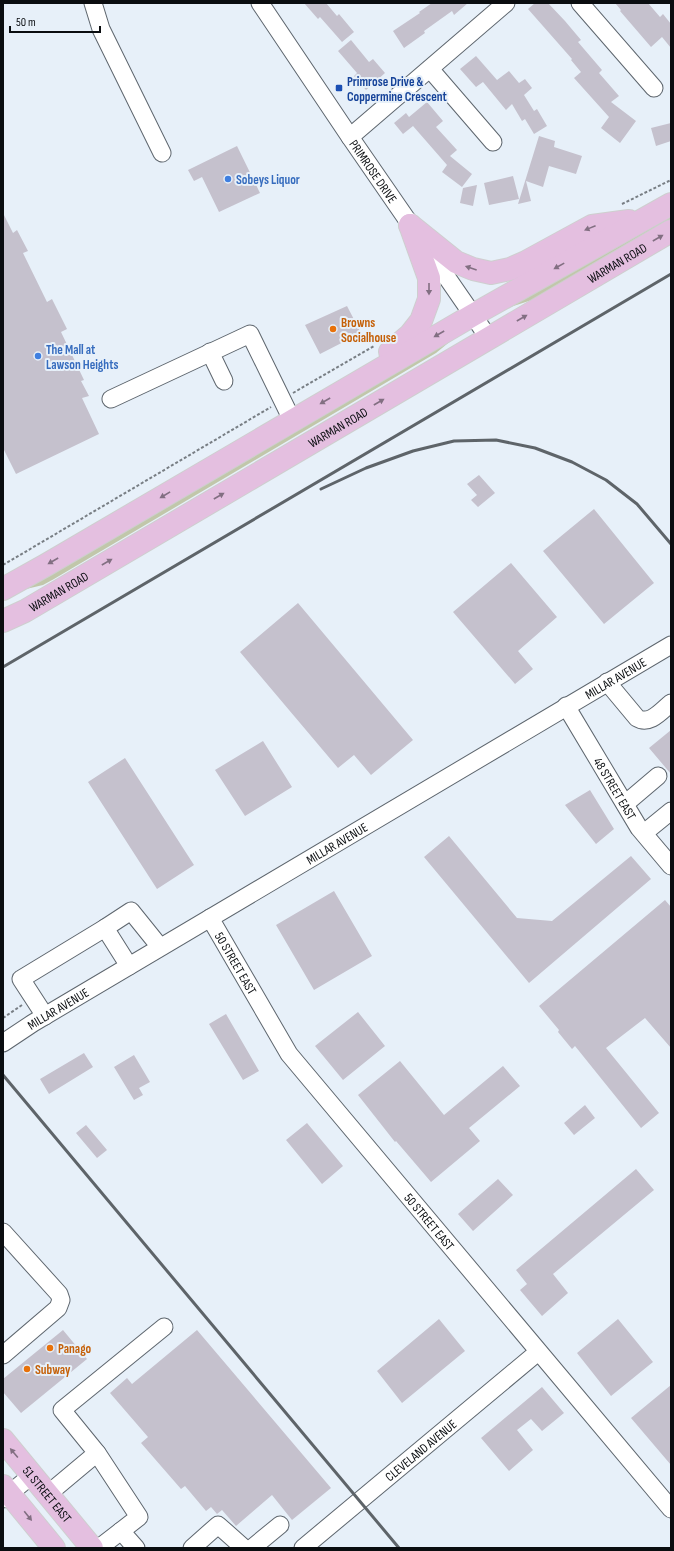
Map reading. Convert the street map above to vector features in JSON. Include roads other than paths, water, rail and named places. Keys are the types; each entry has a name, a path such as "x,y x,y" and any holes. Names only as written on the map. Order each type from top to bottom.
{"main road":[{"name":"WARMAN ROAD","path":"3,589 59,558 473,314 671,204"},
{"path":"410,225 456,262 474,269 491,273 510,269 526,262 592,226 642,219"},
{"path":"359,381 410,335 421,321 427,307 429,299 429,278 410,225"},
{"name":"WARMAN ROAD","path":"3,621 25,611 671,230"},
{"name":"51 STREET EAST","path":"3,1440 92,1548"},
{"path":"5,1493 54,1548"}],"street":[{"path":"93,3 101,29 162,153"},
{"name":"PRIMROSE DRIVE","path":"260,3 488,338"},
{"path":"350,137 506,3"},
{"path":"580,3 654,88"},
{"path":"430,69 493,142"},
{"path":"111,399 250,334 292,420"},
{"path":"210,352 224,381"},
{"name":"MILLAR AVENUE","path":"3,1043 160,947 671,645"},
{"path":"607,682 641,720 646,721 651,719 671,703"},
{"name":"48 STREET EAST","path":"566,706 644,833 671,866"},
{"path":"625,804 658,776"},
{"path":"644,833 671,811"},
{"path":"45,1016 21,979 131,911 160,947"},
{"name":"50 STREET EAST","path":"210,918 289,1054 671,1509"},
{"path":"105,928 129,966"},
{"path":"3,1232 59,1294 61,1300 58,1308 3,1355"},
{"path":"99,1548 139,1517 97,1454 62,1410 164,1327"},
{"name":"CLEVELAND AVENUE","path":"303,1548 538,1352"},
{"path":"48,1494 97,1454"},
{"path":"5,1493 32,1475"},
{"path":"192,1548 218,1525 244,1548"},
{"path":"252,1548 280,1525"},
{"path":"121,1531 136,1548"}],"railway":[{"path":"3,667 671,274"},
{"path":"321,489 366,468 413,451 454,441 496,440 535,448 572,462 606,480 637,504 671,544"},
{"path":"3,1075 399,1548"}],"place":[{"name":"Primrose Drive & Coppermine Crescent","path":"339,88"},
{"name":"Sobeys Liquor","path":"228,179"},
{"name":"Browns Socialhouse","path":"333,329"},
{"name":"The Mall at Lawson Heights","path":"38,356"},
{"name":"Panago","path":"50,1348"},
{"name":"Subway","path":"27,1369"}]}
